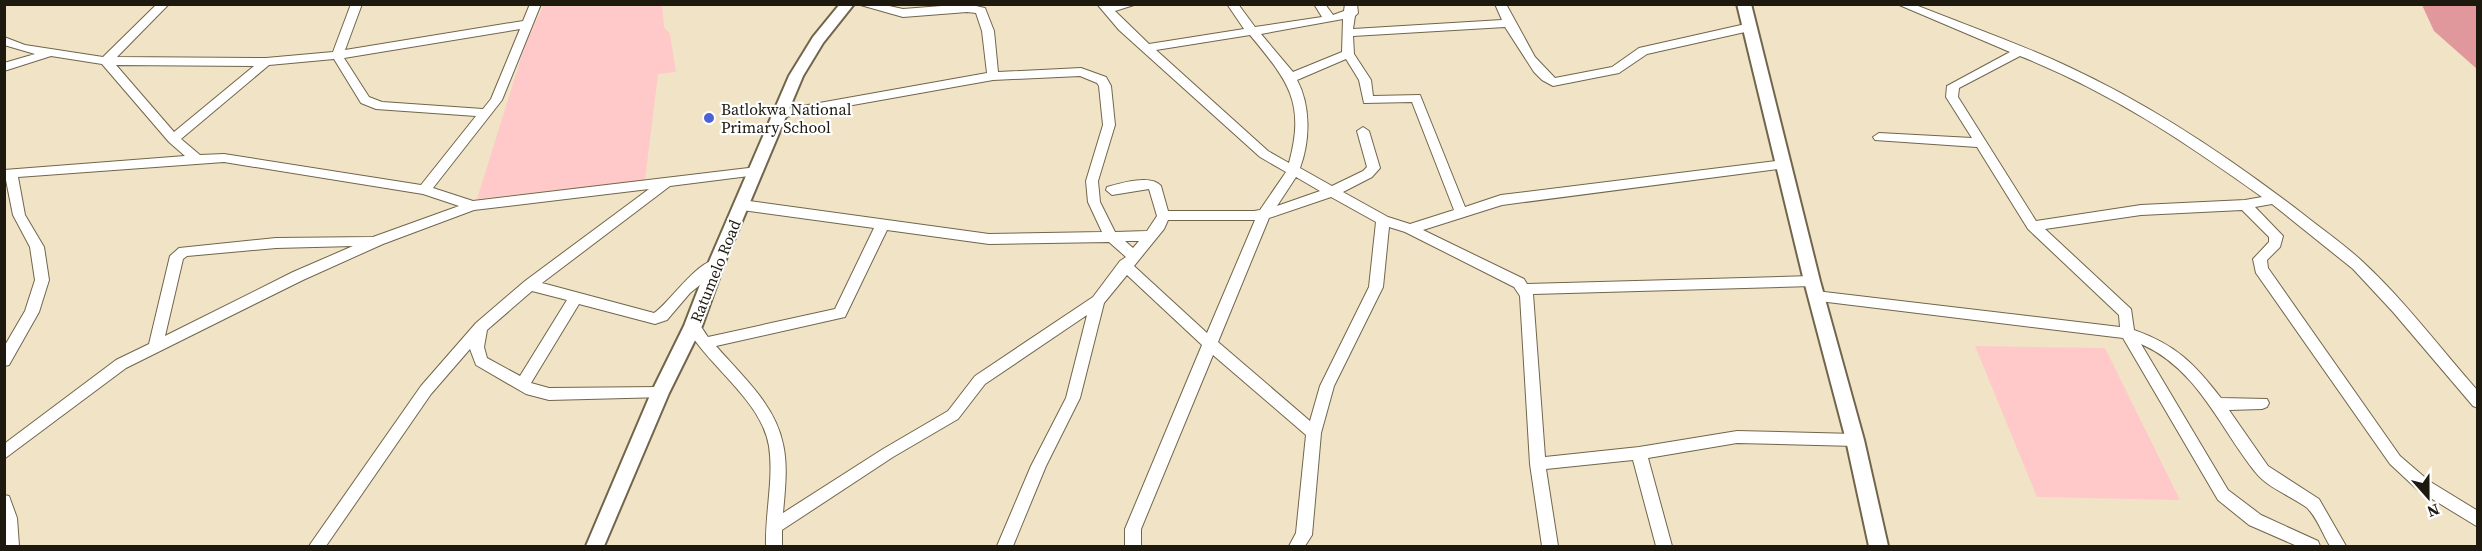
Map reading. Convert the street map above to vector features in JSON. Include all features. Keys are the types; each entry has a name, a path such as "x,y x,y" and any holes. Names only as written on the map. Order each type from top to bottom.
{"street":[{"path":"106,61 164,4"},
{"path":"337,55 357,4"},
{"path":"424,190 487,113 505,86 536,4"},
{"name":"Ratumelo Road","path":"595,546 660,393 693,326 716,264 796,76 818,40 848,4"},
{"path":"862,4 903,13 967,8 981,10 985,16 988,31 993,76"},
{"path":"1104,7 1132,4"},
{"path":"1133,546 1133,529 1263,214 1293,171 1302,113 1290,78 1250,32 1232,4"},
{"path":"1319,4 1330,19"},
{"path":"1500,4 1508,23 1541,75 1557,82 1615,70 1643,51 1750,27"},
{"path":"1743,4 1785,164 1814,289 1855,440 1878,546"},
{"path":"1902,4 2064,69 2123,99 2182,134 2274,199 2358,265 2478,402"},
{"path":"1104,7 1264,154 1383,220 1410,229 1512,278 1524,289 1527,296 1538,464 1550,546"},
{"path":"1146,48 1330,19 1351,9"},
{"path":"1351,9 1347,33 1348,54 1365,80 1368,100 1416,98 1461,212"},
{"path":"1347,33 1508,23"},
{"path":"4,58 8,43 106,61 266,62 337,55 528,24"},
{"path":"2020,51 1960,82 1951,90 1952,97 1979,143 2033,226 2126,313 2127,333 2223,495 2234,506 2255,520 2312,546"},
{"path":"4,67 55,52"},
{"path":"1290,78 1348,54"},
{"path":"337,55 365,100 371,104 487,113"},
{"path":"106,61 173,139 195,158"},
{"path":"173,139 266,62"},
{"path":"780,114 993,76 1081,72 1102,80 1105,86 1109,125 1092,181 1098,213 1110,235 1129,261 1210,344 1314,433"},
{"path":"1163,216 1263,214 1330,192 1366,176 1374,168 1363,131"},
{"path":"1879,136 1979,143"},
{"path":"4,361 32,312 42,280 36,247 19,215 8,174 195,158 224,158 424,190 473,206"},
{"path":"1410,229 1501,200 1785,164"},
{"path":"4,453 103,377 156,345 298,276 378,241 473,206 757,171"},
{"path":"316,546 426,390 481,327 530,285 668,181"},
{"path":"774,527 888,453 953,415 980,380 1098,301 1151,236 1163,216 1155,186 1150,184 1112,190"},
{"path":"2033,226 2141,210 2246,205 2274,199"},
{"path":"742,205 882,226 989,238 1151,236"},
{"path":"2246,205 2276,236 2275,244 2260,259 2261,269 2395,459 2424,486 2478,520"},
{"path":"1303,542 1314,433 1327,386 1376,286 1383,220"},
{"path":"704,343 840,313 882,226"},
{"path":"156,345 177,256 184,251 276,243 378,241"},
{"path":"530,285 659,318 690,285 716,264"},
{"path":"1524,289 1814,289 2127,333 2154,342 2175,354 2189,367 2263,471 2314,504 2338,546"},
{"path":"522,385 576,297"},
{"path":"1005,546 1039,466 1073,398 1098,301"},
{"path":"693,326 704,343 764,413 771,427 776,445 774,546"},
{"path":"481,327 477,347 481,361 522,385 549,394 660,393"},
{"path":"2217,404 2262,403"},
{"path":"1538,464 1639,453 1737,437 1855,440"},
{"path":"1639,453 1664,546"},
{"path":"4,501 9,518 11,546"}],"shaded area":[{"path":"544,4 662,5 664,27 670,34 676,72 658,74 645,180 477,199 525,45"},
{"path":"2422,5 2477,5 2477,69 2434,31"},
{"path":"1975,346 2105,348 2180,500 2037,497"}],"place":[{"name":"Batlokwa National Primary School","path":"709,118"}]}
